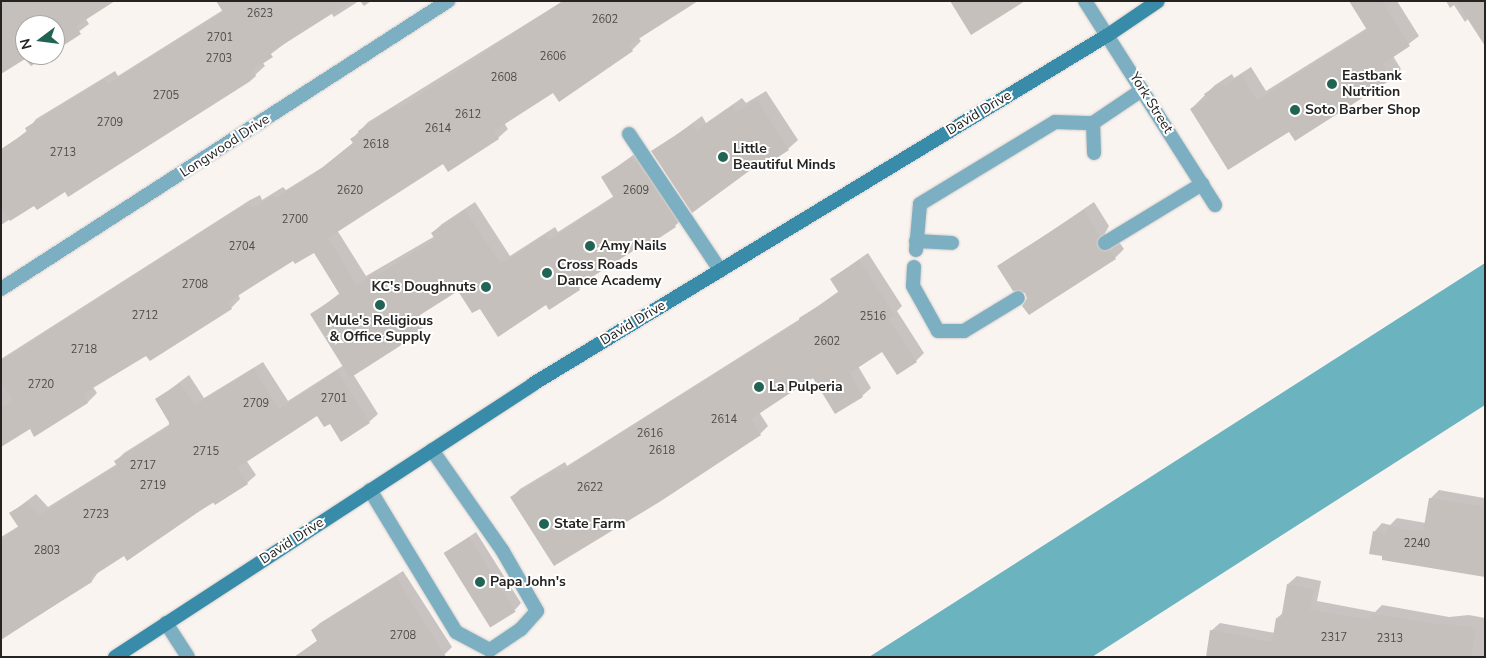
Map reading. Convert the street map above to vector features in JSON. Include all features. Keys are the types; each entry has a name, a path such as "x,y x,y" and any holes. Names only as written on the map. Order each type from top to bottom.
{"main road":[{"name":"David Drive","path":"115,657 533,384 1108,35 1158,1"}],"street":[{"name":"Longwood Drive","path":"1,288 448,1"},
{"name":"York Street","path":"1086,1 1215,206"},
{"path":"952,243 916,245 920,204 1055,122 1093,123 1142,90"},
{"path":"1093,123 1094,153"},
{"path":"629,134 720,270"},
{"path":"1105,243 1202,184"},
{"path":"914,267 913,286 938,331 964,331 1018,298"},
{"path":"370,490 456,632 490,650 521,630 537,611 502,550 432,450"},
{"path":"166,623 188,657"}],"water":[{"path":"1485,263 1485,405 1092,657 869,657"}],"building":[{"path":"1,1 115,1 76,26 81,34 65,44 65,15 15,15 15,65 1,74"},
{"path":"216,1 352,1 270,53 273,57 253,70 256,76 249,82 68,197 65,192 37,210 34,206 10,221 1,206 1,149 27,132 25,128 57,108 105,79 108,84 223,12"},
{"path":"563,1 698,1 629,45 633,51 559,102 553,93 494,131 499,139 448,172 443,164 328,238 357,285 376,272 378,275 435,239 431,233 465,210 501,264 545,235 549,240 614,198 601,177 631,158 634,163 637,161 678,222 674,225 676,227 644,248 642,245 578,286 580,290 549,310 546,305 498,337 480,309 472,313 458,291 409,322 417,335 350,378 310,314 340,295 314,253 295,264 293,261 228,302 232,309 150,361 146,356 83,394 88,403 34,437 30,429 1,447 1,408 13,401 1,382 1,361 240,208 250,204 253,208 274,195 276,198 312,176 353,143 350,139 359,133 358,131 396,106 398,109"},
{"path":"950,1 1025,1 971,35"},
{"path":"1349,1 1382,1 1410,46 1383,64 1392,79 1295,141 1289,132 1228,170 1190,109 1207,98 1204,94 1222,82 1225,86 1241,75 1257,100 1367,30"},
{"path":"1456,1 1485,1 1485,46"},
{"name":"Little Beautiful Minds","path":"757,99 789,150 763,167 760,163 692,213 651,151 693,124 696,131 733,106 736,112"},
{"path":"1084,210 1100,236 1096,243 1098,248 1110,250 1116,259 1029,315 1022,306 1027,298 1025,293 1013,291 997,266"},
{"path":"859,260 895,315 889,319 917,362 897,375 882,352 850,373 863,397 835,414 813,378 751,419 761,435 661,501 554,566 510,497 556,470 558,473 800,321 799,318 839,293 830,279"},
{"path":"254,369 279,409 337,371 370,423 341,442 330,424 324,427 317,416 237,468 248,484 215,505 213,502 127,561 124,556 90,578 92,582 1,639 1,539 19,528 9,513 27,502 39,515 117,466 114,461 169,427 169,422 155,399 180,383 195,405"},
{"path":"1429,498 1485,507 1485,577 1382,560 1382,556 1369,554 1373,531 1386,534 1388,526 1423,532"},
{"name":"Papa John's","path":"469,537 516,612 490,628 444,553"},
{"path":"396,577 446,657 294,657 317,641 311,630"},
{"path":"1287,584 1314,589 1310,610 1371,620 1372,613 1441,625 1441,623 1476,628 1471,657 1206,657 1210,630 1272,642 1276,618 1281,619"}],"place":[{"name":"Eastbank Nutrition","path":"1332,84"},
{"name":"Soto Barber Shop","path":"1295,110"},
{"name":"Little Beautiful Minds","path":"723,157"},
{"name":"Amy Nails","path":"590,246"},
{"name":"Cross Roads Dance Academy","path":"547,273"},
{"name":"KC's Doughnuts","path":"486,287"},
{"name":"Mule's Religious & Office Supply","path":"380,305"},
{"name":"La Pulperia","path":"759,387"},
{"name":"State Farm","path":"544,524"},
{"name":"Papa John's","path":"480,582"}]}
